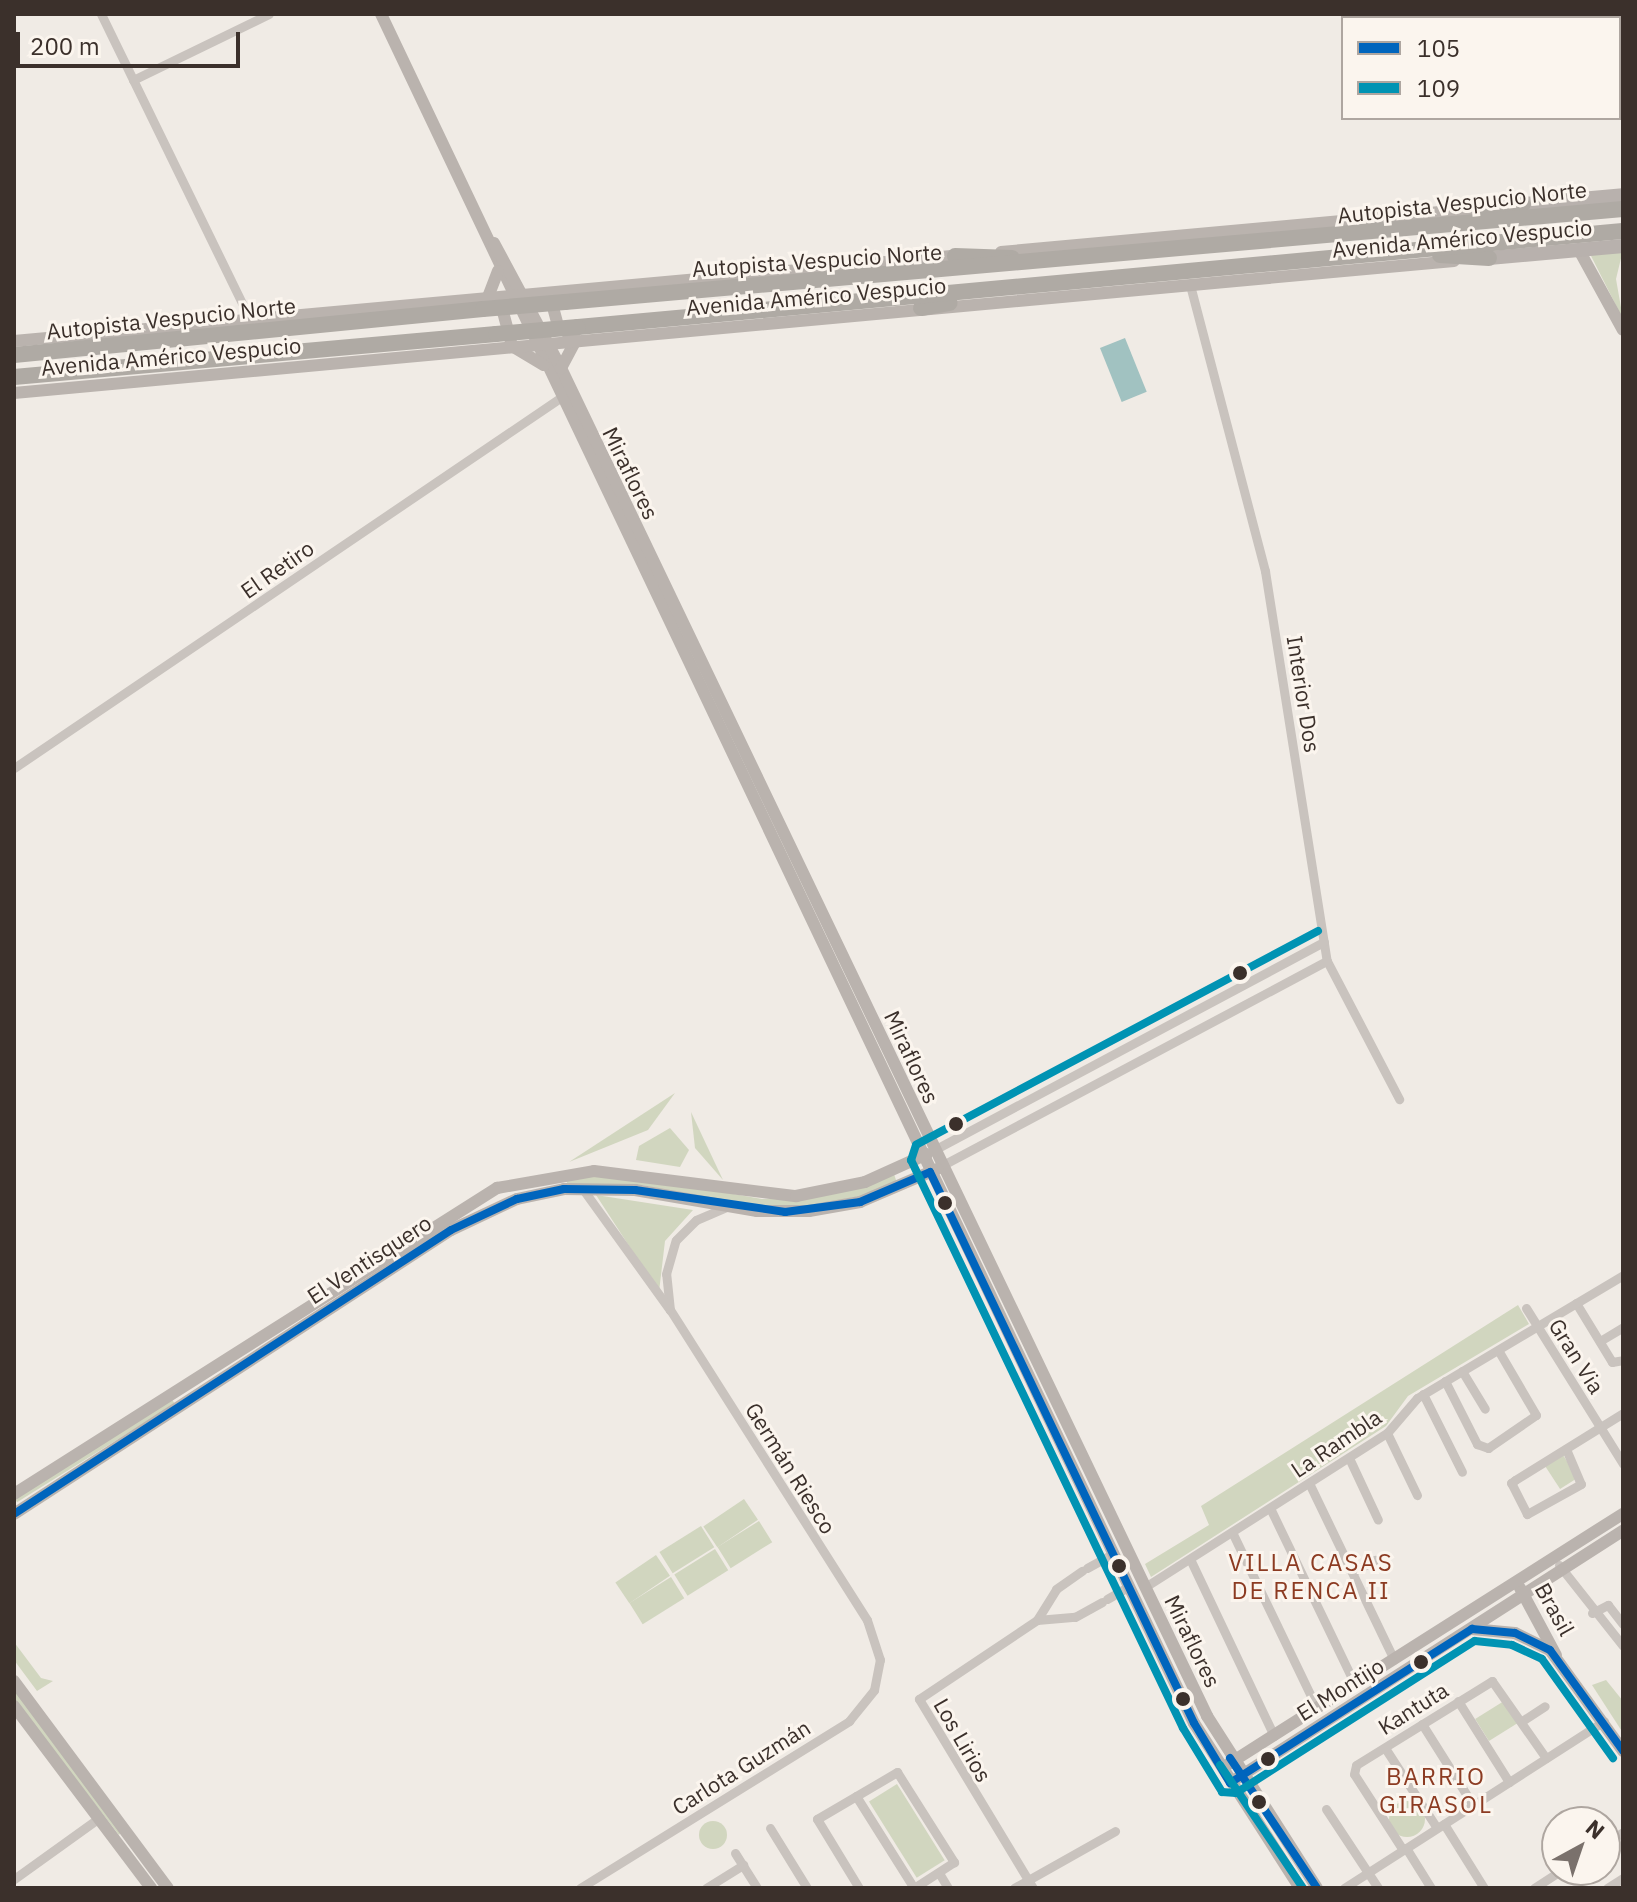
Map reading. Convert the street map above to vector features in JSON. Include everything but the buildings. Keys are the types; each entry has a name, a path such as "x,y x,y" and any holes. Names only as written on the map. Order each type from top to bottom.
{"highway":[{"path":"1428,228 1523,204"},
{"name":"Autopista Vespucio Norte","path":"14,355 558,298 1057,263 1623,209"},
{"name":"Autopista Vespucio Norte","path":"14,377 496,334 577,333 1062,281 1623,231"},
{"path":"1383,252 1489,258"},
{"path":"955,256 1057,263"},
{"path":"921,308 1062,281"}],"main road":[{"name":"Miraflores","path":"381,14 541,343 561,368 868,1010 928,1153"},
{"name":"Avenida Américo Vespucio","path":"14,341 485,305 518,297 558,298 955,256 1623,195"},
{"name":"Miraflores","path":"486,234 498,267 518,297"},
{"name":"Avenida Américo Vespucio","path":"14,393 541,343 577,333 921,308 1623,246"},
{"path":"1579,250 1623,330"},
{"path":"498,267 485,305 503,312 512,346 546,367"},
{"path":"558,298 558,325 577,333 561,368"},
{"name":"Miraflores","path":"541,343 546,367 560,398 856,1018 1045,1379 1207,1716 1230,1783 1300,1888"},
{"path":"856,1018 868,1010"},
{"name":"El Ventisquero","path":"14,1494 482,1195 545,1175 612,1171 796,1196 898,1167 928,1153"},
{"path":"898,1167 906,1184"},
{"name":"Miraflores","path":"936,1169 1030,1386 1194,1723 1226,1766 1242,1775 1317,1888"},
{"name":"El Ventisquero","path":"14,1514 178,1405 485,1212 582,1188 727,1207 809,1211 906,1184 936,1169"},
{"path":"392,1250 401,1263"},
{"path":"1030,1386 1045,1379"},
{"path":"170,1392 178,1405"},
{"name":"El Montijo","path":"1230,1783 1524,1594 1618,1518"},
{"name":"El Montijo","path":"1226,1766 1517,1582 1622,1535"},
{"name":"Brasil","path":"1517,1582 1556,1655 1623,1751"},
{"name":"El Montijo","path":"1434,1635 1472,1629"},
{"name":"Brasil","path":"1472,1629 1515,1633 1556,1655"},
{"path":"14,1681 168,1888"},
{"path":"14,1706 151,1888"},
{"path":"1194,1723 1207,1716"}],"street":[{"path":"101,14 251,321"},
{"path":"133,80 269,14"},
{"name":"Interior Dos","path":"1190,285 1265,571 1327,961 1399,1099"},
{"name":"El Retiro","path":"14,768 560,398"},
{"path":"928,1153 1324,942"},
{"path":"936,1169 1327,961"},
{"name":"Germán Riesco","path":"582,1188 670,1310 879,1646"},
{"name":"Germán Riesco","path":"670,1310 666,1274 676,1240 696,1220 727,1207"},
{"name":"La Rambla","path":"1145,1587 1387,1433 1423,1394 1623,1275"},
{"path":"1576,1303 1600,1341 1619,1362"},
{"name":"Gran Via","path":"1526,1308 1623,1464"},
{"path":"1600,1341 1623,1327"},
{"path":"1445,1381 1482,1449 1536,1415 1498,1350"},
{"path":"1462,1371 1485,1409"},
{"path":"1423,1394 1462,1472"},
{"path":"1566,1449 1581,1484 1527,1514 1511,1483 1623,1413"},
{"path":"1387,1433 1417,1495"},
{"path":"1349,1458 1378,1520"},
{"path":"1309,1483 1394,1660"},
{"path":"1270,1508 1355,1685"},
{"path":"1618,1518 1622,1535"},
{"path":"1232,1532 1317,1709"},
{"path":"1037,1620 1056,1589 1112,1554"},
{"path":"1190,1559 1274,1736"},
{"path":"1352,1572 1375,1560"},
{"path":"1558,1564 1592,1613 1623,1646"},
{"path":"1037,1620 1075,1617 1128,1587"},
{"path":"1592,1613 1608,1605 1623,1624"},
{"name":"Los Lirios","path":"1030,1884 919,1699 1037,1620"},
{"name":"Carlota Guzmán","path":"580,1888 849,1721 877,1683 879,1646"},
{"name":"Kantuta","path":"1405,1849 1353,1769 1494,1681 1522,1721"},
{"path":"1458,1701 1509,1782"},
{"path":"1545,1706 1522,1721 1546,1758"},
{"path":"1344,1888 1604,1721"},
{"path":"1422,1724 1473,1805"},
{"path":"1385,1748 1484,1888"},
{"path":"856,1796 914,1888 931,1884 939,1873 954,1862 897,1772 856,1796 817,1819 859,1888"},
{"path":"1326,1809 1378,1888"},
{"path":"14,1879 99,1818"},
{"path":"770,1828 807,1888"},
{"path":"1014,1888 1030,1884 1115,1831"},
{"path":"1405,1849 1431,1888"},
{"path":"735,1853 755,1887"},
{"path":"707,1888 743,1865"},
{"path":"939,1873 948,1888"},
{"path":"1607,1888 1623,1878"}],"green space":[{"path":"1623,250 1616,279 1623,319 1589,252"},
{"path":"675,1093 648,1130 569,1162"},
{"path":"691,1112 723,1180 695,1148"},
{"path":"670,1128 689,1150 680,1167 636,1160 639,1146"},
{"path":"894,1174 897,1183 861,1196 801,1207 735,1204 642,1185 567,1184 566,1175 643,1178 762,1199 798,1198"},
{"path":"596,1195 693,1210 665,1241 659,1292"},
{"path":"1518,1305 1529,1324 1408,1396 1386,1426 1151,1577 1145,1564 1209,1525 1201,1506"},
{"path":"170,1396 175,1404 17,1502 14,1493"},
{"path":"1563,1455 1578,1478 1560,1489 1545,1466"},
{"path":"744,1499 758,1520 717,1547 703,1526"},
{"path":"759,1521 772,1542 731,1568 717,1547"},
{"path":"701,1526 714,1547 673,1573 659,1552"},
{"path":"715,1549 728,1570 688,1596 674,1574"},
{"path":"656,1555 670,1576 629,1603 615,1582"},
{"path":"671,1577 684,1598 643,1624 629,1603"},
{"path":"14,1642 41,1678 53,1681 37,1691 14,1660"},
{"path":"1606,1680 1623,1701 1623,1733 1592,1685"},
{"path":"14,1687 121,1832 119,1835 14,1700"},
{"path":"1504,1701 1518,1723 1489,1741 1475,1719"},
{"path":"897,1784 945,1860 917,1878 869,1801"},
{"path":"1407,1801 1420,1806 1425,1819 1420,1832 1407,1837 1394,1832 1389,1819 1394,1806"},
{"path":"713,1821 723,1825 727,1835 723,1845 713,1849 703,1845 699,1835 703,1825"}],"water":[{"path":"1125,338 1147,392 1122,402 1100,348"}],"transit line":[{"name":"109","path":"1318,931 916,1145 911,1160 1183,1728 1222,1792 1236,1793 1475,1641 1512,1645 1542,1659 1613,1758"},
{"name":"105","path":"14,1514 451,1230 517,1199 564,1189 635,1190 785,1212 860,1202 930,1172 1194,1723 1230,1783 1472,1629 1515,1633 1550,1650 1623,1751"},
{"name":"105","path":"1230,1758 1317,1888"},
{"name":"109","path":"1220,1765 1303,1888"}],"district":[{"name":"VILLA CASAS DE RENCA II","path":"1311,1577"},
{"name":"BARRIO GIRASOL","path":"1436,1791"}]}
